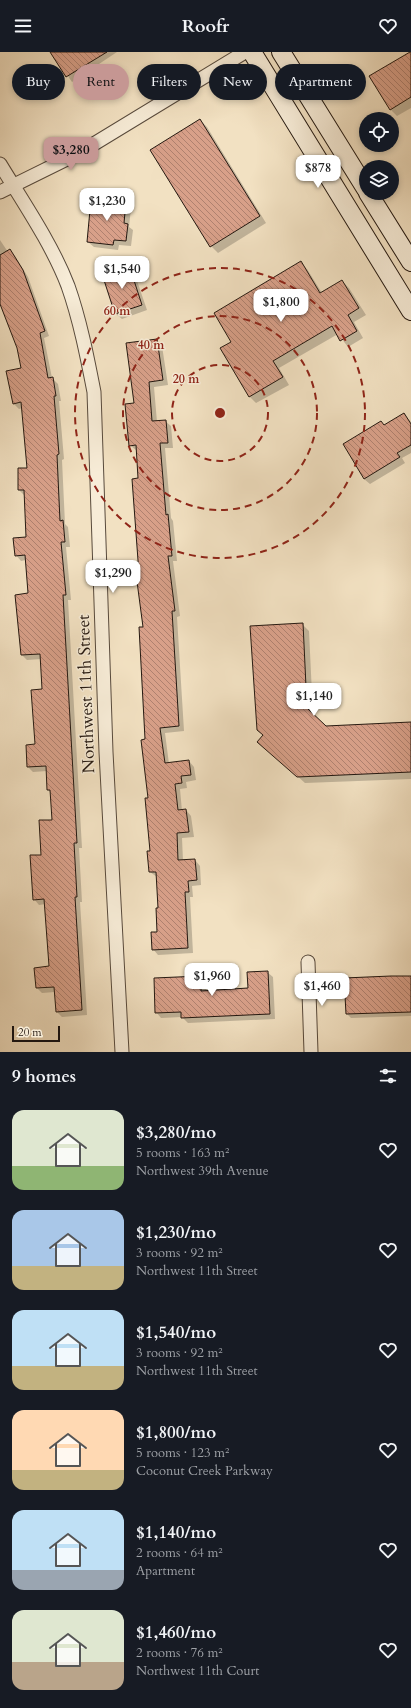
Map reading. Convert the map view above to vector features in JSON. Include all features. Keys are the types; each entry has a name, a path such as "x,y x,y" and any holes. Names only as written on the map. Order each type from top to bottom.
{"main road":[{"path":"252,52 411,311"},
{"path":"281,52 359,178"},
{"path":"372,200 411,262"}],"street":[{"path":"0,192 80,153 245,52"},
{"name":"Northwest 11th Street","path":"0,164 36,220 67,285 83,335 94,392 106,752 122,1052"},
{"path":"308,962 311,1052"}],"building":[{"path":"50,52 107,52 87,64 73,64 73,73 66,77 65,64 58,64"},
{"path":"410,52 411,97 390,110 369,76"},
{"path":"200,119 260,216 210,247 150,150"},
{"path":"91,199 126,202 124,223 128,224 126,241 114,240 113,245 87,242"},
{"path":"10,249 23,270 45,331 40,333 48,378 53,377 56,396 54,396 59,454 57,455 60,521 63,520 65,542 61,542 66,595 63,595 77,843 74,843 77,897 75,897 82,1010 56,1012 54,987 36,988 34,968 49,966 44,899 33,900 30,855 41,855 39,820 52,820 50,790 47,790 46,766 27,767 26,745 35,744 31,690 42,689 40,654 21,655 15,595 28,593 25,555 15,556 13,538 26,537 24,490 18,490 18,468 27,468 21,402 13,404 6,371 21,368 17,348 0,304 0,255"},
{"path":"301,261 320,293 342,280 359,308 348,315 357,331 340,341 332,326 273,361 283,377 249,397 220,348 231,342 214,313"},
{"path":"129,265 142,305 115,314 102,274"},
{"path":"157,339 163,380 149,382 152,421 166,420 168,443 160,443 166,515 168,514 172,556 168,556 175,611 172,611 179,726 160,728 165,763 189,760 191,775 181,776 182,783 175,784 178,810 186,809 189,832 177,833 178,860 195,859 197,880 188,881 189,892 185,892 188,948 152,950 151,932 157,932 156,908 158,908 156,872 149,872 147,851 150,851 145,798 148,798 141,740 145,739 139,627 143,627 136,574 139,574 132,479 138,478 136,445 129,446 125,404 134,403 126,343"},
{"path":"404,413 411,424 411,445 397,453 400,457 364,479 343,444 381,421 384,425"},
{"path":"303,623 307,708 326,726 411,722 411,772 297,777 257,742 263,735 257,730 250,626"},
{"path":"268,971 270,1014 181,1018 181,1012 155,1013 154,978 201,976 201,991 248,988 247,972"},
{"path":"411,976 411,1012 346,1014 344,978"}]}
